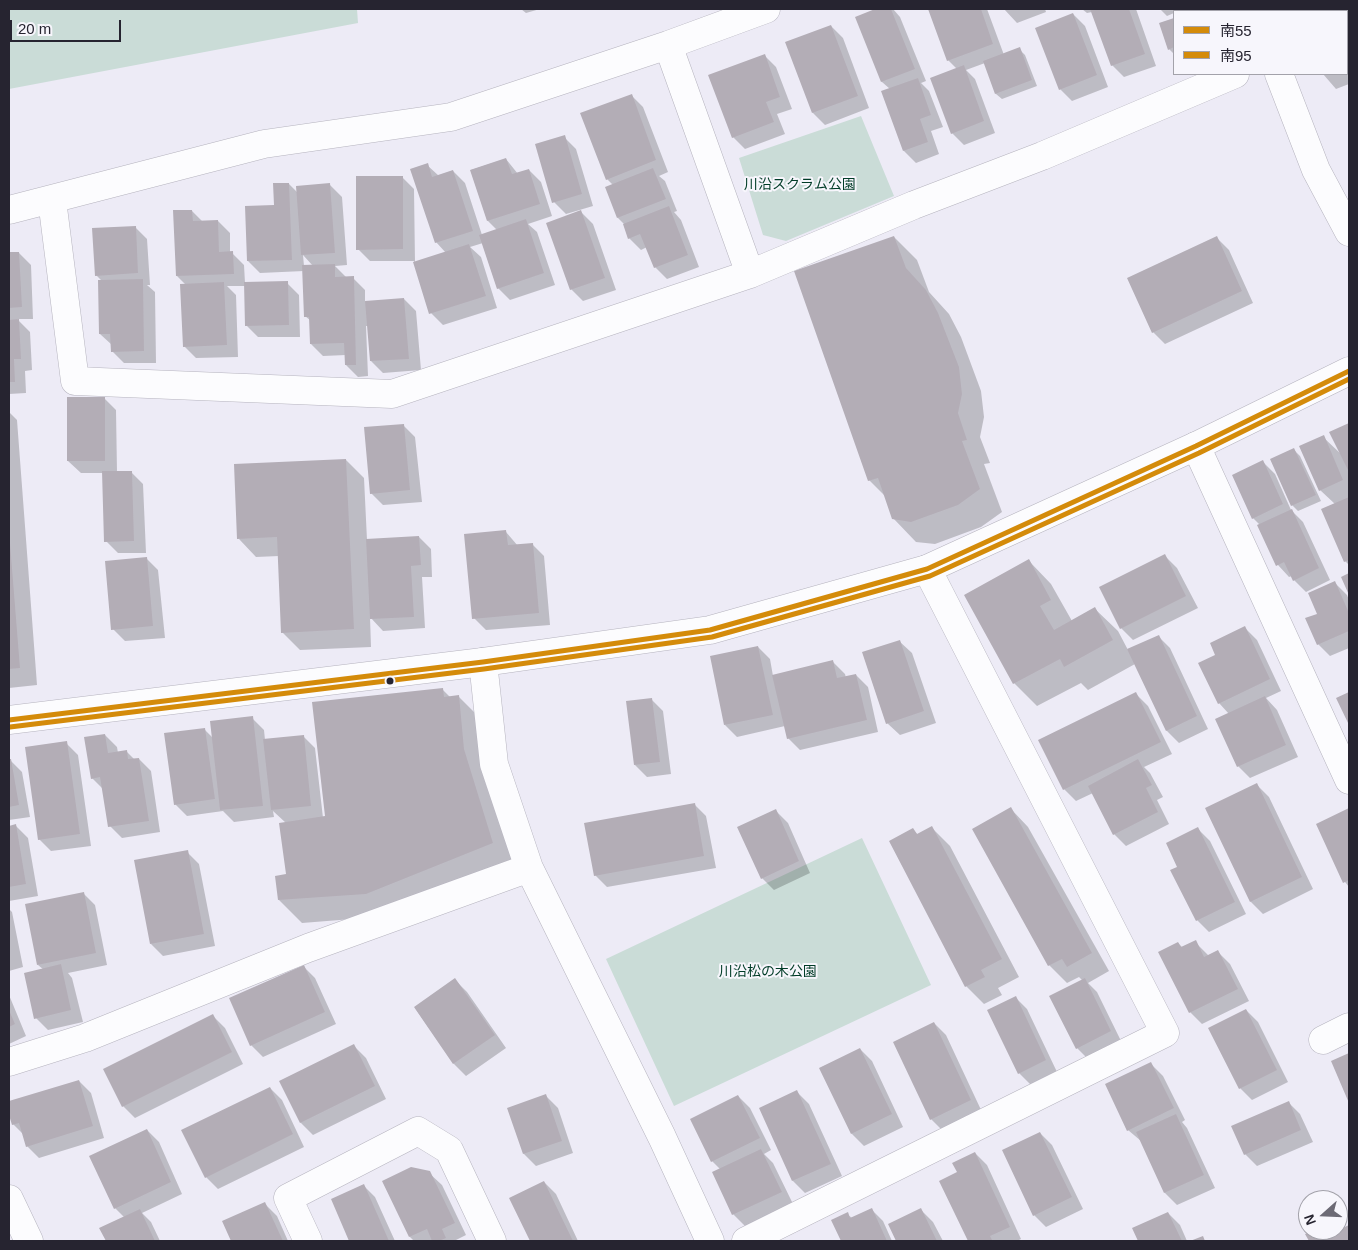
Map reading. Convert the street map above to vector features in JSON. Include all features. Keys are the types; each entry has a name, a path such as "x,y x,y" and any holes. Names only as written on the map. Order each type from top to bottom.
{"street":[{"path":"9,210 264,144 451,118 668,45 766,9"},
{"path":"668,45 750,274"},
{"path":"52,200 75,381 392,394 750,274 914,205 1042,156 1232,75"},
{"path":"1279,75 1316,170 1349,232"},
{"path":"9,720 483,662 710,630 926,569 1348,376"},
{"path":"1196,446 1349,780"},
{"path":"746,1241 1165,1033 926,569"},
{"path":"483,662 494,764 529,868 662,1137 710,1241"},
{"path":"9,1062 85,1038 308,948 529,868"},
{"path":"1323,1040 1349,1027"},
{"path":"308,1241 288,1198 418,1131 449,1150 492,1241"},
{"path":"9,1199 29,1241"}],"green space":[{"path":"9,9 357,9 358,23 9,89"},
{"name":"川沿スクラム公園","path":"861,116 894,196 786,241 763,235 739,158"},
{"name":"川沿松の木公園","path":"862,838 931,985 674,1106 606,959"}],"building":[{"path":"875,9 891,9 915,69 881,82 855,17"},
{"path":"928,9 981,9 993,44 947,61"},
{"path":"1090,9 1129,9 1145,54 1111,66"},
{"path":"1175,9 1198,10 1176,10"},
{"path":"1073,13 1097,75 1059,90 1035,28"},
{"path":"1173,18 1173,48 1168,50 1159,23"},
{"path":"831,25 858,96 812,113 785,42"},
{"path":"1349,29 1348,68 1348,30"},
{"path":"1020,47 1032,80 995,94 983,61"},
{"path":"765,54 780,97 766,102 774,122 732,138 708,75"},
{"path":"964,65 984,121 951,134 930,78"},
{"path":"918,78 931,115 920,119 928,142 903,151 881,91"},
{"path":"632,94 656,160 606,180 580,113"},
{"path":"565,135 582,194 552,203 535,144"},
{"path":"506,158 512,174 529,169 540,204 487,221 470,170"},
{"path":"428,163 432,177 453,170 473,231 435,243 410,169"},
{"path":"653,168 666,199 617,218 605,187"},
{"path":"356,176 403,176 403,249 356,250"},
{"path":"273,183 289,183 292,260 247,261 245,206 274,205"},
{"path":"330,183 335,253 301,255 296,186"},
{"path":"669,206 688,255 654,268 640,234 628,239 623,224"},
{"path":"173,210 192,210 193,221 218,220 219,252 233,251 234,274 176,276"},
{"path":"581,210 605,278 570,290 546,223"},
{"path":"526,219 544,273 497,289 479,235"},
{"path":"136,226 138,273 95,276 92,228"},
{"path":"894,236 906,268 926,290 938,313 959,367 962,394 958,413 967,440 962,441 980,489 958,505 911,522 892,519 878,478 868,481 794,271"},
{"path":"1217,236 1242,291 1152,333 1127,278"},
{"path":"469,244 486,296 429,314 413,262"},
{"path":"9,252 19,252 22,307 9,308"},
{"path":"335,264 335,277 354,276 356,365 345,365 344,343 310,344 309,317 304,317 302,265"},
{"path":"143,279 144,351 111,352 110,334 99,334 98,280"},
{"path":"288,281 289,325 245,326 244,282"},
{"path":"224,282 227,345 183,347 180,284"},
{"path":"404,298 409,359 370,361 365,301"},
{"path":"19,319 21,359 14,359 15,382 9,382 9,320"},
{"path":"67,397 105,397 105,461 67,461"},
{"path":"1349,423 1349,472 1329,432"},
{"path":"404,424 410,490 370,494 364,427"},
{"path":"1324,435 1343,480 1319,491 1299,446"},
{"path":"1294,448 1316,495 1291,506 1270,459"},
{"path":"346,459 354,629 281,633 277,537 237,539 234,464"},
{"path":"1263,460 1283,504 1252,519 1232,475"},
{"path":"102,471 132,471 134,541 104,542"},
{"path":"1349,497 1349,560 1344,562 1321,509"},
{"path":"1292,509 1319,568 1293,581 1284,562 1276,566 1257,525"},
{"path":"506,530 508,545 533,543 539,613 472,619 464,534"},
{"path":"419,536 421,565 411,566 414,617 370,619 366,539"},
{"path":"9,543 20,668 9,669"},
{"path":"1165,554 1186,596 1120,629 1099,587"},
{"path":"147,557 153,626 111,630 105,561"},
{"path":"1029,559 1051,600 1040,606 1054,630 1095,607 1113,640 1064,667 1060,659 1013,684 964,595"},
{"path":"1349,573 1349,595 1341,577"},
{"path":"1335,581 1349,613 1349,631 1317,645 1305,618 1317,614 1308,593"},
{"path":"1245,626 1270,679 1218,704 1198,663 1215,655 1210,643"},
{"path":"1159,635 1197,716 1166,731 1127,649"},
{"path":"900,640 924,711 886,724 862,652"},
{"path":"758,646 773,715 724,725 710,656"},
{"path":"833,660 837,678 856,674 867,720 787,739 772,675"},
{"path":"443,688 444,697 459,695 464,749 493,843 366,894 278,900 275,876 286,874 279,823 325,816 312,702"},
{"path":"1136,692 1161,742 1063,790 1038,740"},
{"path":"1349,692 1349,725 1336,698"},
{"path":"1265,696 1286,745 1237,767 1215,719"},
{"path":"652,698 660,762 634,765 626,701"},
{"path":"253,716 263,806 220,810 210,721"},
{"path":"205,728 215,799 174,805 164,733"},
{"path":"105,734 108,753 127,750 128,759 139,758 149,821 108,827 100,777 91,779 84,737"},
{"path":"304,735 311,806 271,810 263,739"},
{"path":"67,741 80,834 38,840 25,747"},
{"path":"9,759 11,759 19,805 9,807"},
{"path":"1138,759 1152,785 1146,788 1158,812 1113,835 1088,786"},
{"path":"1257,783 1302,877 1250,902 1205,808"},
{"path":"695,803 704,856 594,876 584,823"},
{"path":"1011,807 1092,953 1067,967 1062,959 1048,966 972,829"},
{"path":"1349,808 1349,880 1343,883 1316,824"},
{"path":"776,809 799,861 761,879 737,827"},
{"path":"16,824 26,884 9,887 9,826"},
{"path":"932,826 1002,959 981,970 985,977 965,987 889,841 913,828 917,834"},
{"path":"1198,827 1235,902 1196,921 1170,870 1177,867 1166,843"},
{"path":"188,850 204,934 150,944 134,860"},
{"path":"84,892 96,953 37,965 25,904"},
{"path":"1196,940 1204,957 1218,950 1238,989 1189,1013 1158,952 1178,942 1181,947"},
{"path":"61,964 71,1010 34,1019 24,973"},
{"path":"304,965 325,1012 250,1046 229,998"},
{"path":"455,978 495,1035 453,1064 414,1007"},
{"path":"1085,978 1111,1031 1076,1049 1049,996"},
{"path":"1016,996 1046,1060 1018,1074 987,1010"},
{"path":"1246,1009 1277,1070 1239,1089 1208,1028"},
{"path":"9,1010 15,1024 9,1027"},
{"path":"213,1014 232,1052 122,1107 103,1069"},
{"path":"934,1022 971,1100 930,1120 893,1042"},
{"path":"354,1044 375,1086 300,1123 279,1081"},
{"path":"860,1048 892,1114 851,1134 819,1068"},
{"path":"1349,1053 1349,1103 1331,1061"},
{"path":"1151,1062 1174,1108 1127,1131 1105,1084"},
{"path":"79,1080 93,1126 26,1147 19,1123 12,1125 9,1115 9,1101"},
{"path":"270,1087 293,1134 205,1178 181,1130"},
{"path":"797,1090 831,1164 792,1181 759,1108"},
{"path":"546,1094 562,1141 523,1154 507,1108"},
{"path":"738,1095 760,1138 711,1162 690,1119"},
{"path":"1289,1101 1301,1130 1244,1155 1231,1126"},
{"path":"1176,1114 1204,1175 1164,1193 1136,1132"},
{"path":"147,1129 171,1182 114,1209 89,1156"},
{"path":"1040,1132 1072,1197 1033,1216 1002,1150"},
{"path":"761,1149 782,1192 732,1215 712,1172"},
{"path":"975,1152 1010,1227 990,1236 992,1240 990,1241 968,1241 939,1181 957,1172 952,1163"},
{"path":"411,1167 430,1171 455,1223 442,1229 446,1238 432,1241 427,1229 409,1237 382,1181"},
{"path":"544,1181 573,1241 530,1241 509,1198"},
{"path":"364,1184 389,1241 349,1241 331,1199"},
{"path":"265,1202 283,1241 231,1241 222,1221"},
{"path":"872,1208 887,1241 841,1241 831,1220 848,1212 850,1218"},
{"path":"921,1208 937,1241 896,1241 888,1224"},
{"path":"140,1209 155,1241 106,1241 99,1228"},
{"path":"1168,1212 1182,1241 1138,1241 1132,1228"},
{"path":"1348,1225 1349,1241 1308,1240 1348,1240"},
{"path":"1203,1236 1205,1241 1190,1241"}],"transit line":[{"name":"南55","path":"9,720 483,662 710,630 927,569 1196,446 1349,371"},
{"name":"南95","path":"10,727 484,669 712,637 930,576 1199,453 1349,379"}]}
